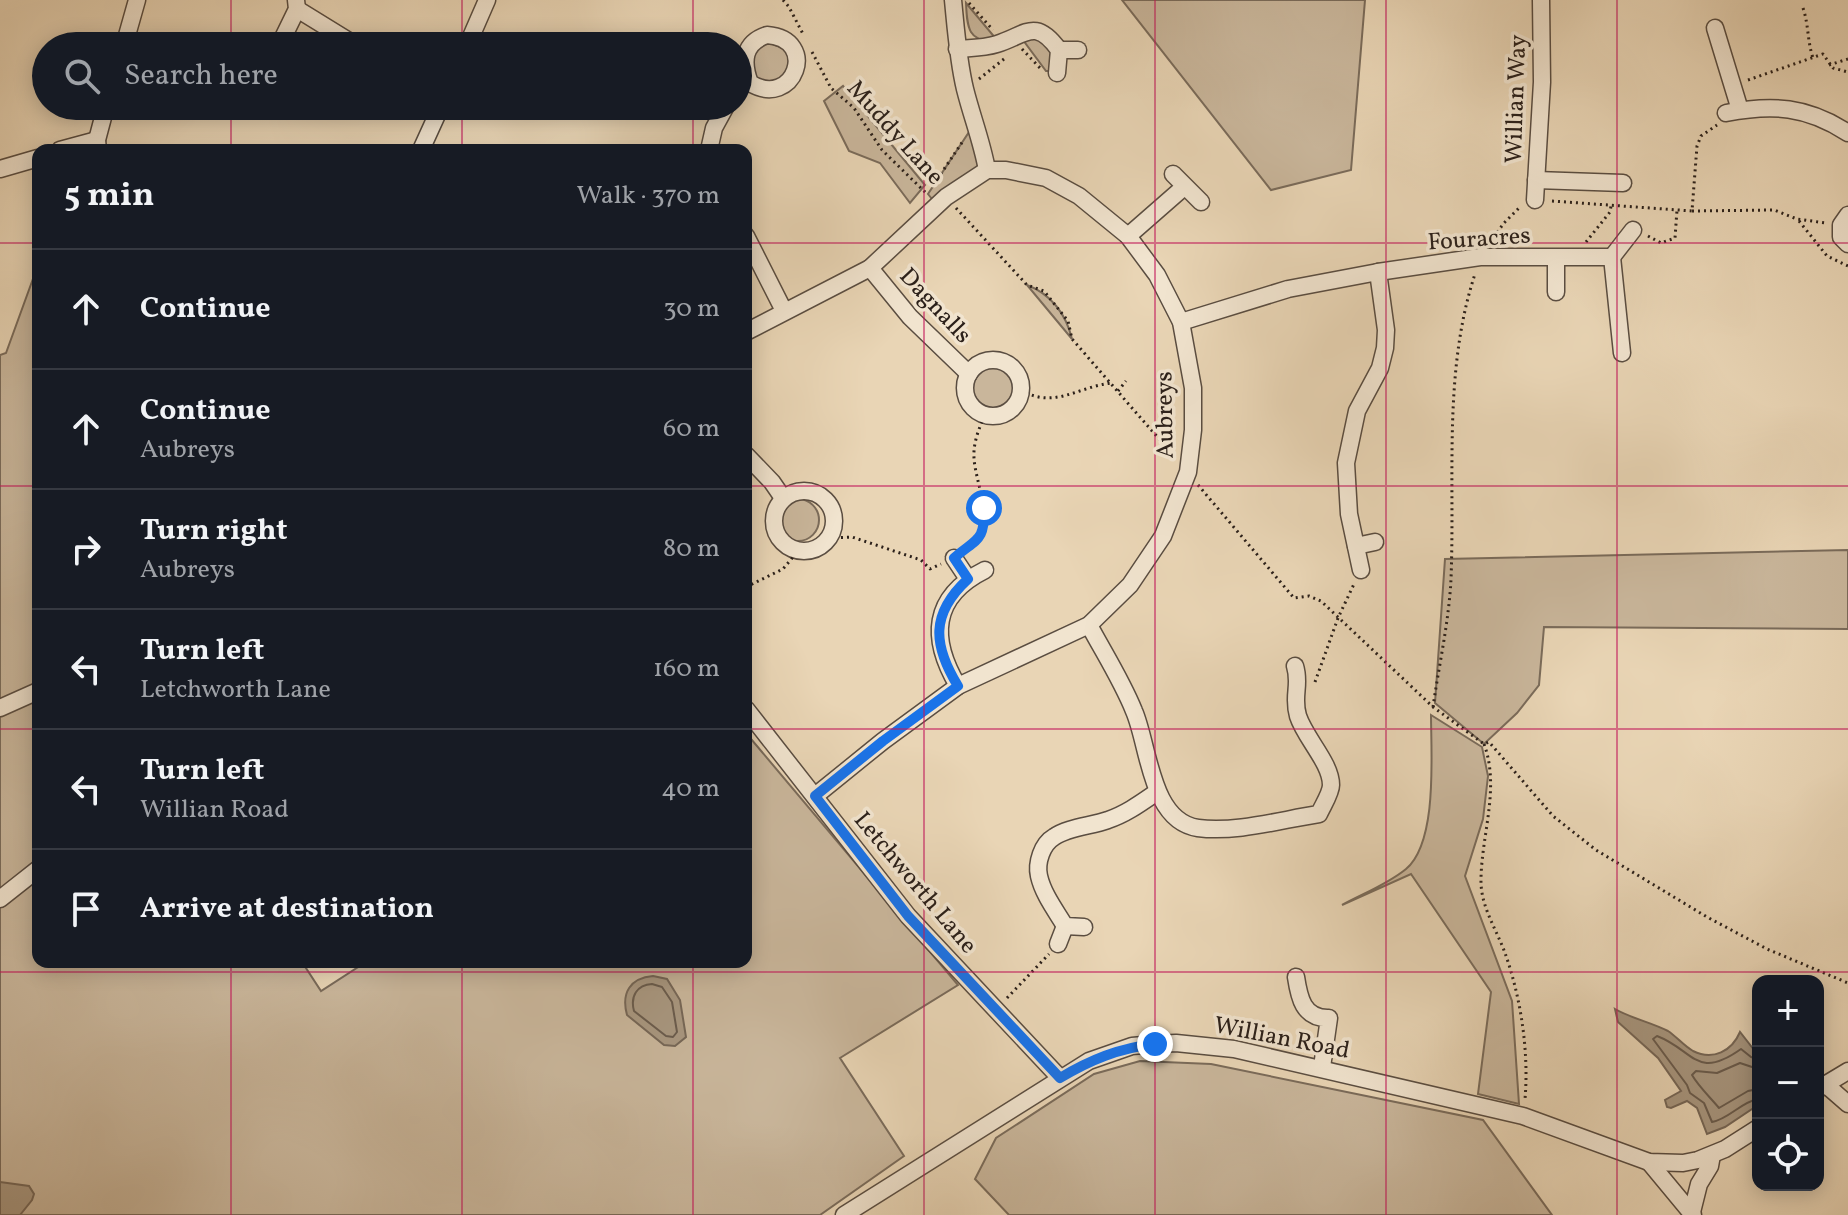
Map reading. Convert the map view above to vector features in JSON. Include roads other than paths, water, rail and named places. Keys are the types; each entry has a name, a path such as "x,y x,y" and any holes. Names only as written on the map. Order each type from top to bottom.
{"street":[{"path":"128,32 137,0"},
{"path":"473,32 487,0"},
{"path":"752,329 870,268 946,197 987,170 957,49 953,0"},
{"name":"Willian Way","path":"1535,200 1542,82 1541,0"},
{"path":"285,32 297,5 337,32"},
{"path":"1715,28 1734,85 1733,112 1780,106 1807,113 1848,133"},
{"path":"957,49 1038,31 1046,34 1059,50 1057,73"},
{"path":"1059,50 1078,50"},
{"path":"98,144 103,120"},
{"path":"424,144 435,120"},
{"path":"710,144 718,120"},
{"path":"0,169 32,160"},
{"name":"Aubreys","path":"815,796 958,686 1089,625 1130,585 1163,536 1188,472 1193,430 1193,388 1181,322 1157,275 1128,236 1079,196 1046,178 1006,170 987,170"},
{"path":"1128,236 1179,180 1201,202"},
{"path":"1536,180 1623,183"},
{"path":"1848,215 1841,225 1841,237 1848,244"},
{"path":"1622,353 1612,257 1633,230"},
{"path":"752,248 784,311"},
{"name":"Fouracres","path":"1181,322 1288,289 1378,272 1480,257 1612,257"},
{"path":"1556,292 1570,258"},
{"name":"Dagnalls","path":"870,268 910,317 969,374"},
{"path":"1361,570 1345,486 1346,463 1357,411 1380,368 1385,348 1386,330 1378,272"},
{"name":"Dagnalls","path":"992,360 1008,364 1016,372 1021,390 1014,407 1004,414 985,415 970,403 965,391 969,374 977,365 992,360"},
{"path":"752,461 783,498"},
{"path":"800,490 815,492 827,501 834,514 834,527 821,546 798,551 779,539 774,527 775,510 783,498 800,490"},
{"path":"1356,546 1375,542"},
{"path":"954,558 968,579"},
{"path":"958,686 939,645 942,613 948,601 968,579 985,570"},
{"path":"1089,625 1135,712 1157,792 1179,820 1196,828 1231,828 1319,814 1332,787 1329,772 1305,734 1298,715 1294,696 1303,677"},
{"path":"0,708 32,694"},
{"name":"Letchworth Lane","path":"752,717 908,916 1060,1078"},
{"path":"1058,944 1065,926 1039,876 1038,861 1044,848 1054,836 1132,810 1157,792"},
{"path":"0,899 32,874"},
{"path":"1065,926 1084,927"},
{"path":"1296,977 1299,998 1305,1009 1322,1019 1329,1018 1322,1067"},
{"name":"Willian Road","path":"844,1215 1089,1061 1132,1046 1166,1043 1234,1049 1523,1116 1649,1162"},
{"path":"1824,1085 1848,1071"},
{"path":"1824,1087 1848,1104"},
{"path":"1649,1162 1683,1163 1712,1155 1752,1132"},
{"path":"1693,1213 1699,1184 1710,1166 1712,1155"},
{"path":"1649,1162 1693,1213"}],"water":[{"path":"653,976 667,979 680,1000 686,1037 675,1046 664,1045 627,1015 625,1000 629,988 638,980"},
{"path":"1615,1009 1668,1031 1690,1049 1708,1055 1727,1049 1740,1032 1752,1047 1752,1109 1725,1127 1707,1134 1697,1108 1687,1101 1667,1107 1665,1100 1681,1091 1658,1058 1618,1022"},
{"path":"0,1182 29,1186 34,1194 20,1215 0,1215"}]}
